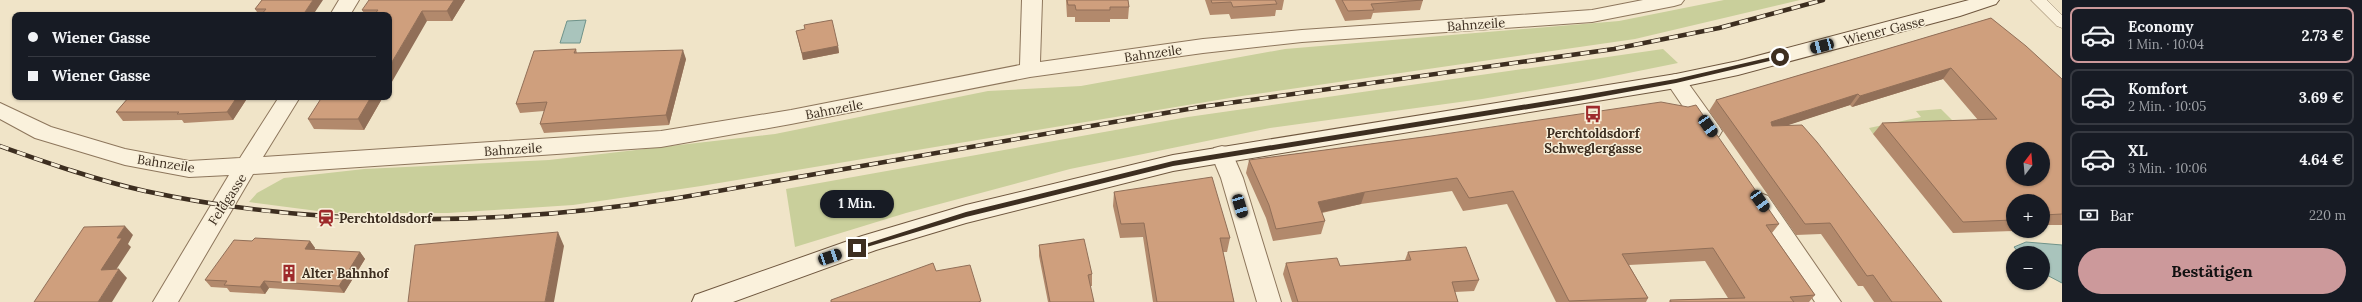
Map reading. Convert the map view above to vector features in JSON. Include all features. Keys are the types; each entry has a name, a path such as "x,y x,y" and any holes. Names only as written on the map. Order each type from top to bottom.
{"street":[{"path":"342,12 349,0"},
{"path":"1030,70 1032,0"},
{"name":"Bahnzeile","path":"0,110 43,133 125,157 189,169 661,139 791,117 1030,70 1203,46 1302,36 1592,16 1626,5 1674,0"},
{"name":"Wiener Gasse","path":"704,302 870,243 966,214 1158,167 1222,154 1578,98 1676,81 1738,68 1946,14 1989,0"},
{"path":"1676,81 1722,146"},
{"name":"Feldgasse","path":"165,302 221,206 248,166 288,100"},
{"path":"1222,154 1232,178 1269,302"},
{"path":"1748,184 1829,302"}],"lane":[{"path":"2038,0 2062,23"}],"green space":[{"path":"1724,0 1800,0 1635,39 1242,96 701,186 573,205 448,213 333,213 249,202 257,193 284,178 364,169 549,160 775,134 988,91 1081,86 1285,49 1619,21"},
{"path":"1663,49 1678,63 1589,81 1482,99 1270,128 1070,169 906,213 795,247 786,189 1188,117"},
{"path":"1941,109 1962,130 1873,134 1869,128 1921,117 1916,111"}],"water":[{"path":"586,20 580,43 560,43 567,21"},
{"path":"2026,242 2062,245 2062,283 2050,277 2050,246 2016,246"}],"building":[{"path":"262,0 313,0 305,12 264,12 266,9 255,9"},
{"path":"369,0 454,0 447,11 422,11 392,62 392,12 362,10"},
{"path":"1067,0 1128,0 1129,7 1110,7 1110,10 1076,10 1075,5 1068,5"},
{"path":"1211,0 1275,0 1277,4 1233,7 1231,2 1212,3"},
{"path":"1342,0 1423,0 1371,4 1374,10 1348,11"},
{"path":"1991,18 2026,46 2062,79 2062,214 2050,215 2050,194 2006,194 2006,220 1963,222 1882,123 1997,119 1951,68 1860,96 1858,94 1771,122 1772,126 1802,125 1817,142 1942,302 1892,302 1873,275 1867,276 1830,223 1805,224 1716,100"},
{"path":"832,20 838,46 802,53 796,31 805,29 804,25"},
{"path":"576,49 574,53 683,50 666,115 540,124 547,102 516,104 534,51"},
{"path":"126,100 235,100 227,112 177,114 179,112 116,112"},
{"path":"320,100 369,100 358,119 308,119"},
{"path":"1661,102 1688,107 1696,105 1779,224 1766,225 1815,295 1790,297 1794,302 1671,302 1670,300 1745,298 1713,248 1622,254 1648,298 1569,301 1513,191 1469,198 1457,178 1365,192 1318,202 1325,221 1276,229 1269,205 1249,160 1431,136"},
{"path":"1212,177 1230,238 1220,238 1234,302 1157,302 1144,223 1121,224 1114,192"},
{"path":"125,226 117,238 122,238 101,270 119,269 98,302 34,302 84,227"},
{"path":"558,232 545,302 408,302 415,245"},
{"name":"Alter Bahnhof","path":"255,238 310,241 305,249 360,252 339,286 264,281 260,287 224,285 227,281 205,280 234,240 252,241"},
{"path":"1084,239 1092,274 1088,275 1094,302 1050,302 1039,245"},
{"path":"1466,247 1479,280 1452,282 1458,302 1298,302 1286,263 1337,258 1340,266 1411,260 1408,252"},
{"path":"933,263 936,271 970,265 981,301 831,302 831,300"}],"railway":[{"path":"0,146 54,165 127,187 211,203 278,212 344,217 411,219 478,218 545,214 678,198 1200,107 1614,49 1719,28 1823,0"}],"place":[{"name":"Perchtoldsdorf Schweglergasse","path":"1593,114"},
{"name":"Perchtoldsdorf","path":"326,218"},
{"name":"Alter Bahnhof","path":"289,273"}],"route":[{"path":"857,248 966,214 1173,163 1676,81 1738,68 1780,57"}]}
